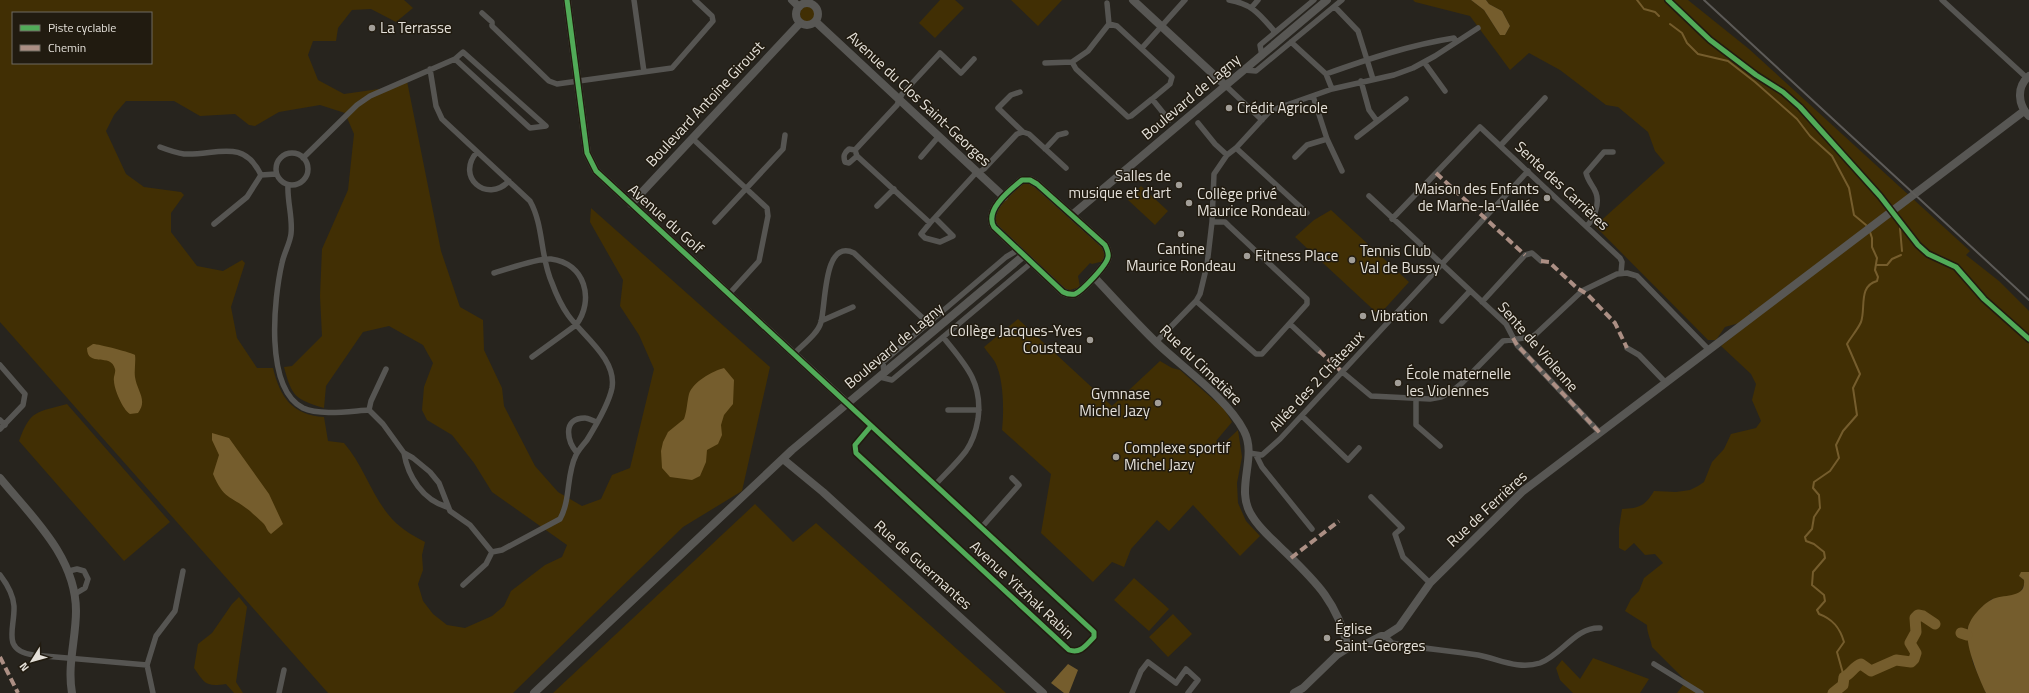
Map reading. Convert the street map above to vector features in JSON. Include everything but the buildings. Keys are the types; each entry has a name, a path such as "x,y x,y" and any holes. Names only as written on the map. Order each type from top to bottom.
{"street":[{"name":"Avenue du Golf","path":"567,0 587,153 596,171 848,404"},
{"path":"634,0 644,72"},
{"path":"482,13 492,22 492,26 549,81 557,84 672,68 711,26 713,21 712,16 695,0"},
{"path":"792,0 799,7"},
{"path":"1133,0 1262,120"},
{"path":"1142,48 1186,0"},
{"path":"1229,0 1240,2 1252,7 1275,32"},
{"path":"1252,7 1258,0"},
{"path":"1262,56 1260,45 1314,0"},
{"name":"Boulevard de Lagny","path":"1072,215 1328,0"},
{"path":"1244,70 1256,71 1342,0"},
{"path":"1942,0 2028,77 2020,92 2021,105 2027,114"},
{"path":"809,3 817,3 818,16 816,22 810,25 800,23 796,17 799,7 809,3"},
{"path":"1046,62 1072,62 1088,52 1102,35 1108,24 1107,3"},
{"path":"1335,7 1358,31 1373,79"},
{"name":"Avenue du Clos Saint-Georges","path":"816,22 1004,197"},
{"name":"Boulevard Antoine Giroust","path":"631,204 800,23"},
{"path":"1072,62 1076,68 1128,117 1170,84 1172,77 1142,48 1116,26 1108,24"},
{"path":"1156,342 1196,301 1200,294 1207,265 1212,222 1214,174 1227,155 1236,148 1270,111 1329,90 1361,81 1394,75 1424,62 1478,28"},
{"path":"1326,74 1367,60 1433,41 1454,38 1456,42"},
{"path":"1291,42 1326,74 1329,90"},
{"path":"303,158 366,98 455,59 463,52 546,126 530,128 455,59"},
{"path":"930,223 856,153 900,100 902,94 940,53 961,73 974,59"},
{"path":"1424,62 1445,91"},
{"path":"430,70 436,106 442,119 530,201 536,212 544,259 559,299 576,325 606,360 612,377 612,389 597,422 577,453 571,467 565,510 560,519 502,550 492,552"},
{"path":"1361,81 1369,110 1377,121"},
{"path":"1020,92 1011,95 998,108 1066,168"},
{"path":"1313,96 1327,139 1342,171"},
{"path":"1501,145 1545,98"},
{"path":"1152,99 1169,120"},
{"path":"1357,136 1406,99"},
{"name":"Rue de Ferrières","path":"1294,693 1303,688 1337,655 1348,648 1362,646 1381,636 1385,636 1399,627 1430,583 1465,550 1512,501 1665,382 1865,232 2027,114"},
{"path":"1198,123 1214,144 1227,155"},
{"name":"Sente des Carrières","path":"1392,219 1480,127 1501,145 1620,258 1622,262 1621,273"},
{"path":"935,218 953,236 940,242 925,238 921,234 930,223 978,172 984,169 1017,134 1024,132"},
{"path":"1045,149 1058,135 1066,133"},
{"path":"715,222 783,149 785,135"},
{"path":"920,157 938,136"},
{"path":"692,139 767,208 768,216 759,261 729,294"},
{"path":"1295,157 1307,145 1327,139"},
{"path":"160,147 184,154 218,150 232,151 249,158 257,166 261,175"},
{"path":"1236,148 1307,213"},
{"path":"477,152 471,159 468,167 470,176 475,183 482,188 494,190 504,186 509,181"},
{"path":"1587,226 1592,220 1597,206 1597,194 1588,181 1586,173 1604,152 1613,152"},
{"path":"286,154 298,154 303,158 307,164 308,171 306,177 301,183 295,185 283,183 276,174 277,162 286,154"},
{"name":"Allée des 2 Châteaux","path":"1253,454 1268,451 1528,171"},
{"path":"261,175 276,174"},
{"path":"214,224 247,197 261,175"},
{"path":"1022,180 1030,180 1037,184 1072,215 1105,245 1108,253 1108,259 1094,277 1077,293 1068,294 1020,253 990,221 992,214 1004,197 1022,180"},
{"path":"288,185 291,235 282,261 274,324 278,364 282,382 287,394 297,404 314,412 369,410 383,424 404,453 409,472 416,484 426,495 438,504 447,507 470,525 492,552"},
{"path":"877,206 894,189"},
{"name":"Sente de Violenne","path":"1369,196 1506,324 1517,345 1600,433"},
{"path":"1196,301 1256,354 1262,354 1304,307 1307,299 1225,222 1212,222"},
{"path":"794,354 819,327 831,264 837,253 846,250 854,253 929,324"},
{"path":"1020,253 1006,257 883,362 882,375 892,380 1031,262"},
{"name":"Boulevard de Lagny","path":"534,693 783,459 882,375 1020,253"},
{"path":"1482,302 1525,255 1532,253 1541,261"},
{"path":"494,273 544,259 560,262 568,266 579,277 583,284 586,293 586,308 576,325 532,357"},
{"path":"1341,371 1371,396 1430,399 1451,392 1503,341 1513,338 1532,337 1582,291 1621,273 1637,276 1709,350"},
{"name":"Rue du Cimetière","path":"1094,277 1156,342 1221,401 1235,416 1244,431 1253,454 1244,488 1244,500 1248,511 1258,525 1322,589 1335,609 1348,648"},
{"path":"1442,321 1470,291"},
{"path":"821,322 853,307"},
{"path":"1290,324 1319,350"},
{"path":"935,485 960,458 971,443 977,426 979,410 978,393 974,379 965,364 943,337"},
{"path":"1627,348 1639,355 1665,382"},
{"path":"0,364 25,394 23,405 2,427"},
{"path":"369,410 371,401 386,369"},
{"path":"1416,398 1416,425 1440,446"},
{"name":"Avenue Yitzhak Rabin","path":"848,404 1094,632 1094,637 1082,650 1075,652 1069,650 856,453 855,445 871,426"},
{"path":"948,410 979,410"},
{"path":"1302,416 1348,460 1359,448"},
{"path":"577,453 567,434 570,427 575,421 585,418 597,422"},
{"path":"0,420 2,427"},
{"path":"404,453 413,458 430,472 444,493 447,507"},
{"path":"1253,454 1312,529"},
{"name":"Rue de Guermantes","path":"783,459 823,492 1043,693"},
{"path":"0,478 55,546 69,571 75,594 76,611 70,658 72,693"},
{"path":"981,528 1019,485 1012,478"},
{"path":"1371,497 1402,528 1396,534 1403,557 1430,583"},
{"path":"463,585 486,564 492,552"},
{"path":"69,571 77,569 84,571 88,579 86,588 75,594"},
{"path":"153,693 147,665 156,636 175,612 183,571"},
{"path":"0,575 9,588 14,604 12,640 17,650 23,654 147,665"},
{"path":"1385,636 1392,643 1479,655 1507,664 1522,665 1539,663 1549,659 1581,632 1592,627 1600,628"},
{"path":"1132,693 1141,671 1148,662 1176,683 1186,669 1198,680 1188,693"},
{"path":"1654,664 1701,693"},
{"path":"279,693 284,670"}],"shaded area":[{"path":"0,0 404,0 413,8 396,22 371,9 352,10 338,28 336,41 313,41 308,55 318,80 344,94 386,88 407,81 441,251 460,307 483,320 484,350 502,388 504,406 535,466 558,492 582,506 601,499 612,475 630,468 654,369 639,335 620,306 623,280 590,222 591,208 770,367 742,491 683,527 513,693 328,693 0,322","holes":["126,101 174,101 200,116 235,114 249,125 255,126 279,112 320,105 345,113 354,134 348,190 322,249 320,296 322,336 292,366 284,367 290,385 296,395 307,402 324,408 326,386 363,332 389,326 423,345 433,363 424,387 422,410 427,420 452,435 474,463 492,492 567,545 562,557 545,565 511,591 504,606 492,616 465,628 447,625 433,614 423,601 418,584 423,570 422,555 425,542 403,529 388,514 381,505 358,463 344,443 328,441 324,417 304,413 289,403 279,388 273,368 257,368 237,338 231,307 245,263 242,260 223,271 197,266 171,232 171,213 184,195 181,192 144,187 126,174 106,131 114,115"]},
{"path":"940,0 955,0 964,8 935,38 919,23"},
{"path":"1011,0 1062,0 1038,26"},
{"path":"1413,0 1471,0 1484,10 1500,35 1505,35 1510,26 1502,11 1489,4 1486,0 1688,0 1749,49 1970,251 1966,255 1999,281 2029,311 2029,572 2019,576 2024,580 2024,585 2021,591 2015,596 1992,599 1982,607 1968,627 1967,635 1973,663 1986,693 1677,693 1686,681 1652,647 1647,625 1625,611 1631,599 1639,591 1644,578 1663,563 1655,554 1645,555 1634,543 1625,551 1619,548 1619,528 1622,509 1638,507 1648,500 1654,491 1676,492 1690,490 1698,486 1704,482 1712,462 1724,449 1731,434 1756,428 1761,421 1752,400 1756,384 1751,374 1721,346 1758,316 1749,310 1751,314 1739,323 1725,327 1716,340 1708,340 1595,226 1665,163 1655,151 1648,132 1618,107 1606,105 1560,70 1529,53 1510,70 1470,16 1415,2"},
{"path":"1471,0 1486,0 1489,4 1502,11 1510,26 1505,35 1500,35 1484,10"},
{"path":"808,6 815,11 816,14 811,21 808,22 801,17 800,14 805,7"},
{"path":"1031,183 1102,247 1105,252 1103,263 1090,263 1078,276 1080,287 1070,290 1062,288 996,227 995,213 997,209 1020,185"},
{"path":"1141,186 1168,211 1155,225 1128,200"},
{"name":"Tennis Club Val de Bussy","path":"1331,210 1409,282 1379,315 1295,237 1314,220"},
{"name":"Complexe sportif Michel Jazy","path":"1018,319 1112,406 1160,361 1172,368 1180,370 1224,409 1232,422 1216,441 1222,445 1238,430 1242,457 1237,483 1238,503 1246,521 1260,536 1240,556 1193,505 1169,531 1157,520 1131,549 1124,567 1112,562 1093,582 1041,533 1051,474 1002,430 1002,386 995,362 984,347"},
{"path":"93,344 102,345 135,355 135,377 142,400 141,408 138,413 130,414 122,404 114,385 115,369 113,364 109,361 95,359 88,354 87,348"},
{"path":"724,368 734,380 733,404 724,415 721,425 722,435 718,444 707,450 706,462 700,476 692,480 670,477 662,468 661,451 663,442 668,432 684,419 689,394 694,385 709,374"},
{"path":"67,404 170,522 124,561 19,441 27,423 36,414 41,411"},
{"path":"212,433 229,438 269,494 283,524 271,534 264,524 250,511 224,493 217,482 213,474 219,455 212,440"},
{"path":"755,504 793,542 816,523 1006,693 553,693"},
{"path":"2021,572 2029,572 2029,693 1986,693 1970,652 1967,635 1969,624 1980,608 1991,600 2013,595 2021,591 2024,586 2024,580 2019,576"},
{"path":"1134,578 1169,609 1149,631 1114,600"},
{"path":"239,597 247,607 236,682 243,693 234,693 226,684 214,685 207,683 201,678 194,668 198,644 212,633 232,604"},
{"path":"1173,614 1192,634 1168,657 1149,637"},
{"path":"1593,658 1649,679 1640,693 1573,693 1560,680 1556,668 1562,660 1580,679"},
{"path":"1068,664 1078,670 1069,693 1064,693 1051,683"}],"waterway":[{"path":"1637,0 1644,9 1655,12 1659,16"},
{"path":"1670,24 1682,33 1687,43 1698,54 1728,61 1755,82 1797,119 1810,136 1832,156 1849,188 1854,215 1866,225"},
{"path":"1900,228 1902,251"},
{"path":"1844,677 1837,652 1844,642 1838,628 1832,621 1819,614 1817,610 1825,601 1824,595 1812,585 1813,572 1825,558 1824,552 1814,544 1806,541 1805,537 1812,529 1814,517 1820,508 1819,495 1813,488 1814,482 1830,471 1839,458 1836,445 1843,431 1857,415 1853,388 1860,374 1847,344 1861,322 1865,292 1871,284 1877,281 1878,277 1875,270 1877,258 1872,247 1870,232"},
{"path":"1877,265 1887,265 1892,259 1901,255"},
{"path":"1833,693 1843,685 1844,677 1856,666 1861,664 1871,671 1896,660 1911,662 1916,653 1910,643 1916,632 1915,618 1918,615 1923,616 1935,624"},
{"path":"1961,633 1967,635"}],"railway":[{"path":"1704,0 2029,300"}],"marked path":[{"path":"1436,173 1525,255"},
{"path":"1541,261 1549,262 1577,288 1587,294 1615,323 1627,348"},
{"path":"1513,338 1517,345 1600,433"},
{"path":"1319,351 1340,370"},
{"path":"1291,558 1339,521"},
{"path":"0,657 18,693"}],"cycle path":[{"path":"567,0 587,153 596,171 1094,632 1094,637 1086,646 1077,651 1069,650 856,453 855,445 871,426"},
{"path":"1668,0 1710,40 1756,75 1783,92 1800,107 1880,196 1918,245 1928,254 1956,267 1984,299 2029,339"},
{"path":"1022,180 1030,180 1037,184 1105,245 1108,252 1107,261 1088,283 1075,294 1063,292 994,227 992,214 995,207 1005,195 1022,180"}],"place":[{"name":"La Terrasse","path":"372,28"},
{"name":"Crédit Agricole","path":"1229,108"},
{"name":"Salles de musique et d'art","path":"1179,185"},
{"name":"Maison des Enfants de Marne-la-Vallée","path":"1547,198"},
{"name":"Collège privé Maurice Rondeau","path":"1189,203"},
{"name":"Cantine Maurice Rondeau","path":"1181,234"},
{"name":"Fitness Place","path":"1247,256"},
{"name":"Tennis Club Val de Bussy","path":"1352,260"},
{"name":"Vibration","path":"1363,316"},
{"name":"Collège Jacques-Yves Cousteau","path":"1090,340"},
{"name":"École maternelle les Violennes","path":"1398,383"},
{"name":"Gymnase Michel Jazy","path":"1158,403"},
{"name":"Complexe sportif Michel Jazy","path":"1116,457"},
{"name":"Église Saint-Georges","path":"1327,638"}]}
